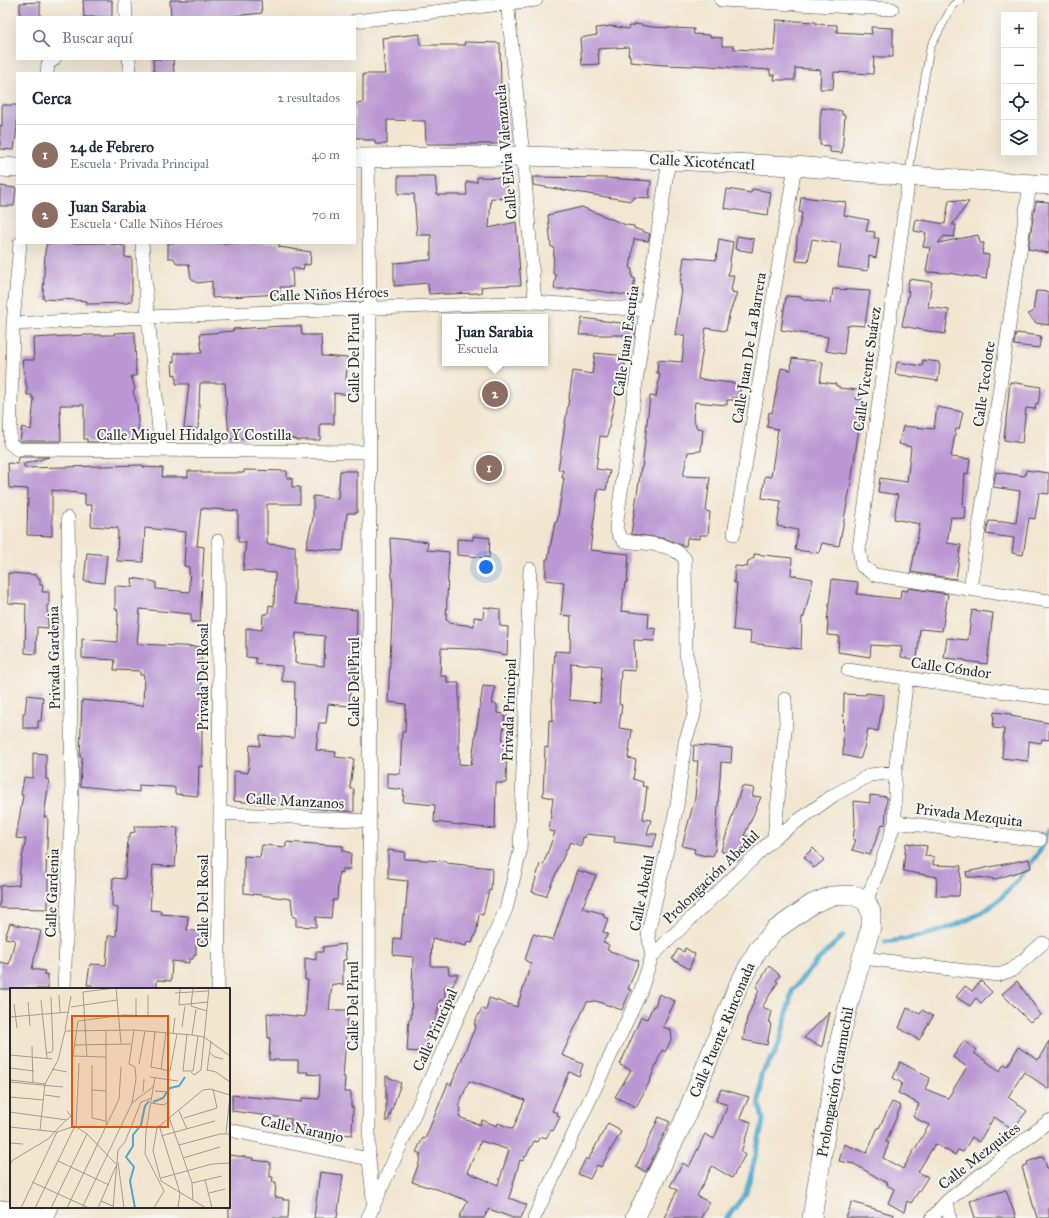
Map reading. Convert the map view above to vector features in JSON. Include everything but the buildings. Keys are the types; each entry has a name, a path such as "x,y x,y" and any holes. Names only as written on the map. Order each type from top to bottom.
{"street":[{"path":"125,0 126,16"},
{"path":"356,21 507,1 536,0"},
{"path":"721,0 832,3 892,10"},
{"name":"Calle Elvia Valenzuela","path":"507,1 523,156 535,302"},
{"path":"129,60 130,72"},
{"name":"Calle Xicoténcatl","path":"361,158 523,156 669,160 795,166 909,176 1049,185"},
{"name":"Calle Del Pirul","path":"361,158 370,308 371,1212"},
{"name":"Calle Juan Escutia","path":"669,160 646,310 616,528 619,536 624,541 668,547 680,554"},
{"name":"Calle Juan De La Barrera","path":"734,534 795,166"},
{"path":"0,167 16,168"},
{"name":"Calle Vicente Suárez","path":"909,176 859,549 862,566 875,575 970,589"},
{"name":"Calle Tecolote","path":"970,589 1030,184"},
{"path":"13,324 20,244"},
{"path":"142,244 161,450"},
{"name":"Calle Niños Héroes","path":"13,324 148,316 535,302 646,310"},
{"name":"Calle Miguel Hidalgo Y Costilla","path":"13,324 10,442 17,450 370,452"},
{"name":"Privada Gardenia","path":"68,518 72,797"},
{"name":"Privada Del Rosal","path":"218,541 220,813"},
{"name":"Calle Abedul","path":"534,1218 640,992 652,956 648,933 677,806 685,742 694,715 696,696 686,654 685,560 680,554"},
{"name":"Privada Principal","path":"520,852 530,569"},
{"path":"970,589 1049,601"},
{"name":"Calle Cóndor","path":"848,670 1049,698"},
{"path":"866,901 880,867 895,822 895,772 907,678"},
{"name":"Prolongación Abedul","path":"774,838 786,723 785,699"},
{"name":"Prolongación Abedul","path":"652,956 774,838 834,795 870,775 895,772"},
{"name":"Calle Gardenia","path":"64,988 72,797"},
{"name":"Calle Manzanos","path":"220,813 370,821"},
{"name":"Calle Del Rosal","path":"218,988 220,813"},
{"name":"Privada Mezquita","path":"895,822 1040,840"},
{"name":"Calle Principal","path":"371,1212 506,909 520,852"},
{"name":"Calle Puente Rinconada","path":"635,1218 683,1123 738,986 757,951 774,931 812,904 831,896 838,895 853,895 866,901"},
{"name":"Prolongación Guamuchil","path":"812,1218 840,1039 851,995 872,927 871,912 866,901"},
{"path":"863,958 998,975 1012,970 1043,943"},
{"name":"Calle Mezquites","path":"932,1218 947,1201 1049,1121"},
{"name":"Calle Naranjo","path":"230,1130 370,1159"},
{"path":"947,1201 950,1218"},
{"path":"46,1218 51,1208"},
{"path":"0,1210 31,1216"}],"lane":[{"path":"909,176 930,48 953,5 960,0"}],"waterway":[{"path":"885,942 913,938 954,926 991,906 1011,888 1031,863 1041,849 1049,829"},
{"path":"727,1218 746,1193 763,1120 759,1102 761,1074 774,1055 781,1038 792,991 816,962 843,936"}],"place":[{"name":"Juan Sarabia","path":"495,394"},
{"name":"24 de Febrero","path":"489,468"}]}
